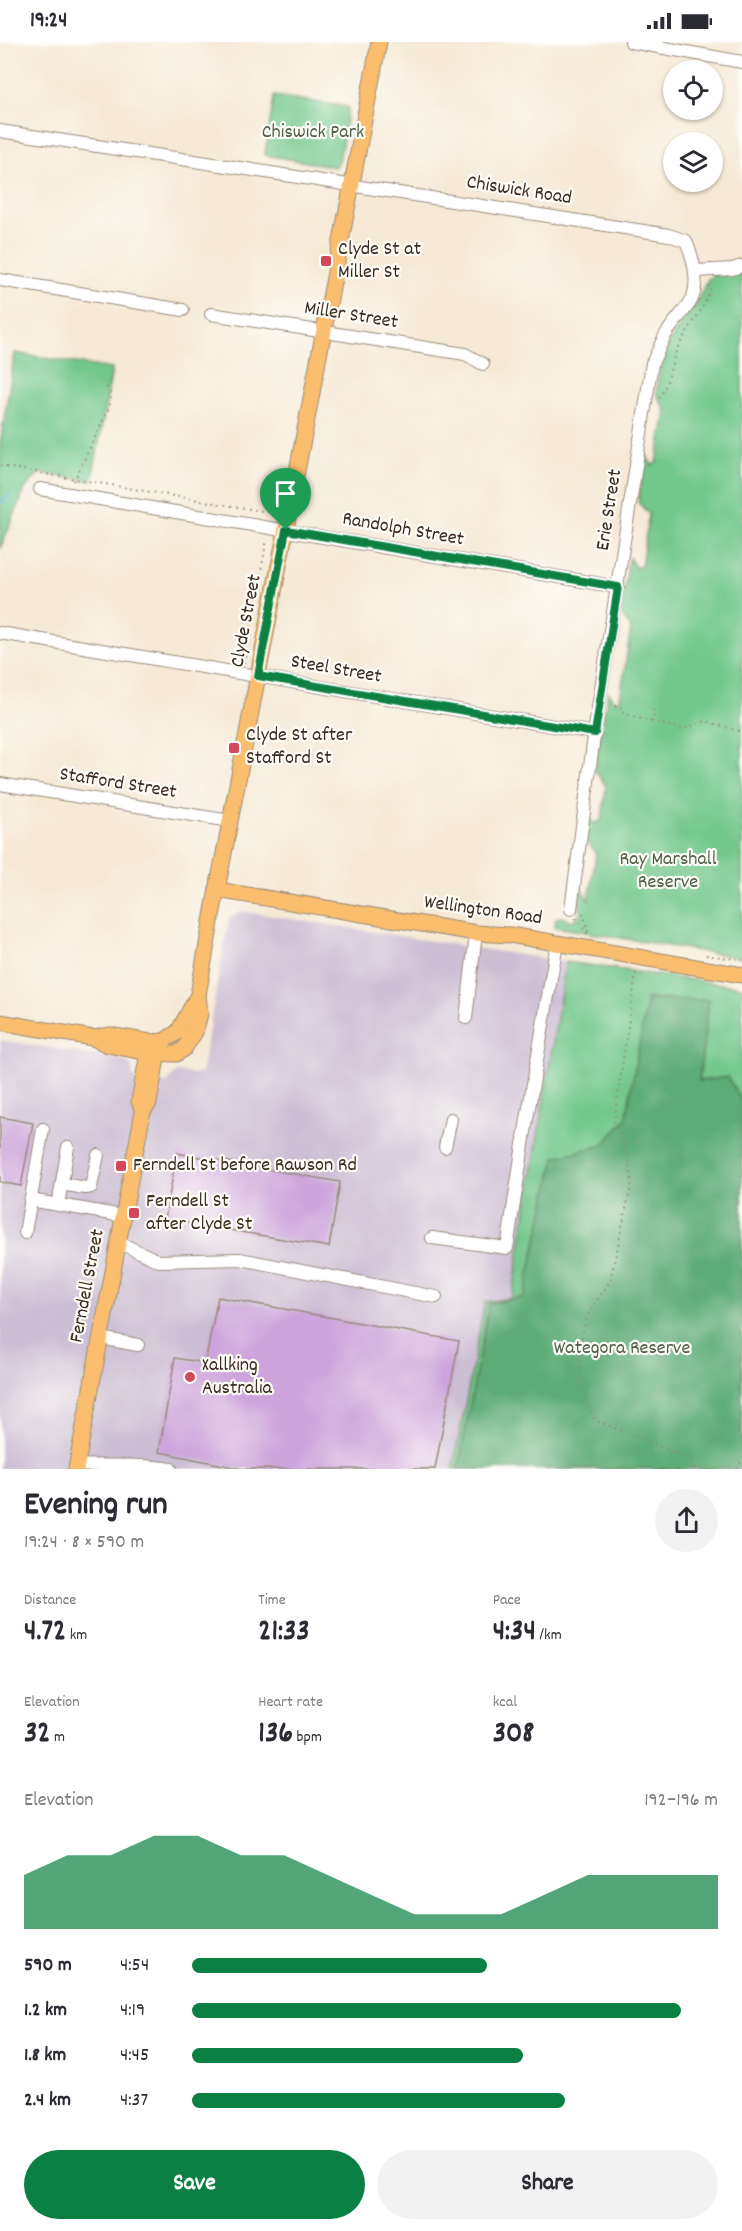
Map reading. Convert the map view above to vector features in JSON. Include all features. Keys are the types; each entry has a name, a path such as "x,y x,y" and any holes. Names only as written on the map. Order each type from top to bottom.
{"main road":[{"name":"Clyde Street","path":"154,1048 177,1032 198,995 378,42"},
{"name":"Wellington Road","path":"217,890 476,933 510,935 742,975"},
{"path":"0,1022 93,1038 109,1035 154,1048"},
{"name":"Ferndell Street","path":"76,1467 143,1111 139,1101 154,1048"}],"street":[{"path":"631,42 742,62"},
{"name":"Chiswick Road","path":"0,131 669,235 686,242 696,271"},
{"path":"696,271 732,269 742,266"},
{"name":"Erie Street","path":"577,909 595,733 652,363 665,336 690,302 696,271"},
{"path":"0,280 183,310"},
{"name":"Miller Street","path":"211,314 465,354 483,364"},
{"name":"Randolph Street","path":"40,489 618,587"},
{"name":"Steel Street","path":"0,633 595,733"},
{"name":"Stafford Street","path":"0,784 230,821"},
{"path":"466,1018 476,933"},
{"path":"432,1238 507,1248 558,943"},
{"path":"445,1147 451,1119"},
{"path":"25,1233 43,1130"},
{"path":"58,1205 68,1147"},
{"path":"62,1184 91,1187 98,1155"},
{"path":"30,1200 123,1216"},
{"path":"118,1242 159,1261 240,1259 436,1297"},
{"path":"100,1338 138,1345"},
{"path":"76,1467 147,1465 171,1469"}],"path":[{"path":"659,398 667,387 669,371 679,346 708,296 711,286 694,285"},
{"path":"68,494 109,408 111,394 104,383"},
{"path":"0,466 273,513"},
{"path":"244,666 267,539"},
{"path":"609,706 620,706 627,715 683,729 700,722 713,722 742,732"},
{"path":"650,722 654,715 653,710"},
{"path":"577,909 583,920 589,935 577,909"},
{"path":"707,955 742,960"},
{"path":"636,973 614,1120 628,1156 632,1182 610,1281 587,1316 580,1345 581,1389 595,1420 687,1458 694,1469"},
{"path":"737,1469 742,1460"}],"shaded area":[{"path":"241,911 566,962 512,1298 485,1303 453,1469 0,1469 0,1040 124,1060 131,1066 133,1077 167,1083 177,1072 201,1074 229,919"}],"green space":[{"name":"Chiswick Park","path":"274,96 348,107 339,162 334,167 265,155"},
{"name":"Ray Marshall Reserve","path":"742,270 742,958 555,927 556,918 562,917 571,921 579,915 578,885 589,900 596,853 585,839 589,815 594,824 602,820 606,786 595,770 608,692 615,702 620,699 631,628 621,614 629,558 636,568 641,566 649,514 638,502 646,455 652,465 657,463 666,411 656,393 660,369 674,334 695,306 708,279 715,273"},
{"path":"15,353 112,369 92,481 40,473 26,487 0,549 0,444"},
{"name":"Wategora Reserve","path":"566,962 742,987 742,1469 453,1469 485,1302 512,1298"},
{"name":"Wategora Reserve","path":"647,999 709,1000 699,1081 728,1077 742,1102 742,1469 458,1469 489,1303 524,1297 555,1157 603,1145 626,1119"}],"building":[{"path":"0,1117 33,1123 21,1186 0,1182"},
{"path":"177,1153 340,1182 329,1247 165,1219"},
{"path":"218,1297 459,1341 435,1469 243,1469 159,1452 175,1358 205,1363"}],"waterway":[{"path":"0,504 11,494"}],"place":[{"name":"Clyde St at Miller St","path":"326,261"},
{"name":"Clyde St after Stafford St","path":"234,748"},
{"name":"Ferndell St before Rawson Rd","path":"121,1166"},
{"name":"Ferndell St after Clyde St","path":"134,1213"},
{"name":"Xallking Australia","path":"190,1377"}],"route":[{"path":"286,530 618,587 595,733 258,676 286,530"}]}
